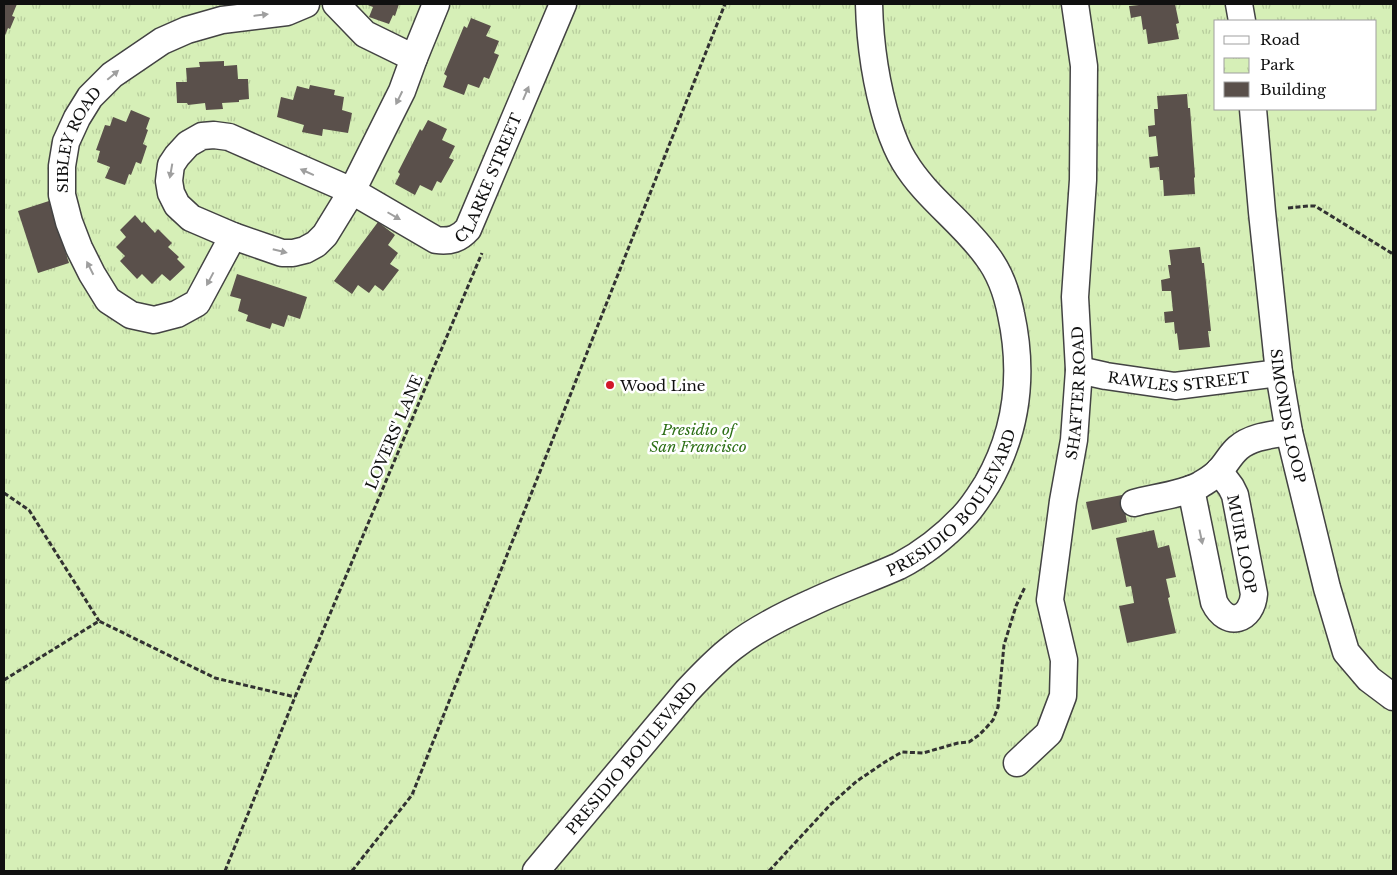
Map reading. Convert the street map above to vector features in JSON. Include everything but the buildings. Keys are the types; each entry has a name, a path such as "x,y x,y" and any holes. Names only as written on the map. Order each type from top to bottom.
{"street":[{"name":"SIBLEY ROAD","path":"234,236 197,303 177,314 154,320 131,315 108,300 92,274 69,222 62,195 62,166 66,142 77,118 90,97 112,75 131,50 222,20 287,12 306,4"},
{"path":"336,4 365,34 414,58"},
{"path":"352,191 229,137 202,136 188,144 171,165 171,193 177,205 191,218 234,236 282,252 293,253 305,250 316,244 325,235 352,191 402,91 436,4"},
{"name":"CLARKE STREET","path":"352,191 436,240 448,242 461,237 468,229 563,4"},
{"name":"PRESIDIO BOULEVARD","path":"536,871 687,691 710,667 733,647 783,616 811,602 900,565 925,550 965,516 995,469 1006,444 1014,416 1018,385 1014,326 1008,301 1001,279 989,258 972,236 922,186 903,160 890,129 878,86 872,49 869,4"},
{"name":"SHAFTER ROAD","path":"1017,763 1048,733 1063,696 1064,660 1050,600 1063,501 1074,440 1079,370 1075,297 1083,180 1084,66 1075,4"},
{"path":"1239,4 1242,20"},
{"name":"SIMONDS LOOP","path":"1253,110 1279,373 1289,432 1327,588 1346,652 1369,679 1393,698"},
{"name":"RAWLES STREET","path":"1079,370 1175,386 1279,373"},
{"path":"1134,503 1191,489 1219,471 1240,446 1260,437 1289,432"},
{"name":"MUIR LOOP","path":"1191,489 1214,602 1224,616 1231,619 1238,618 1250,608 1254,594 1235,495 1219,471"}],"path":[{"path":"352,871 412,795 725,4"},
{"path":"1262,212 1315,206 1393,254"},
{"name":"LOVERS' LANE","path":"225,871 295,697 485,246"},
{"path":"4,493 29,510 99,621 215,678 295,697"},
{"path":"769,871 830,805 857,781 885,762 902,752 924,753 958,743 969,742 986,728 993,720 998,707 1004,645 1016,606 1028,581 1038,572 1055,564"},
{"path":"4,680 99,621"}],"green space":[{"name":"Presidio of San Francisco","path":"4,4 1393,4 1393,871 4,871"}],"place":[{"name":"Wood Line","path":"610,385"}]}
